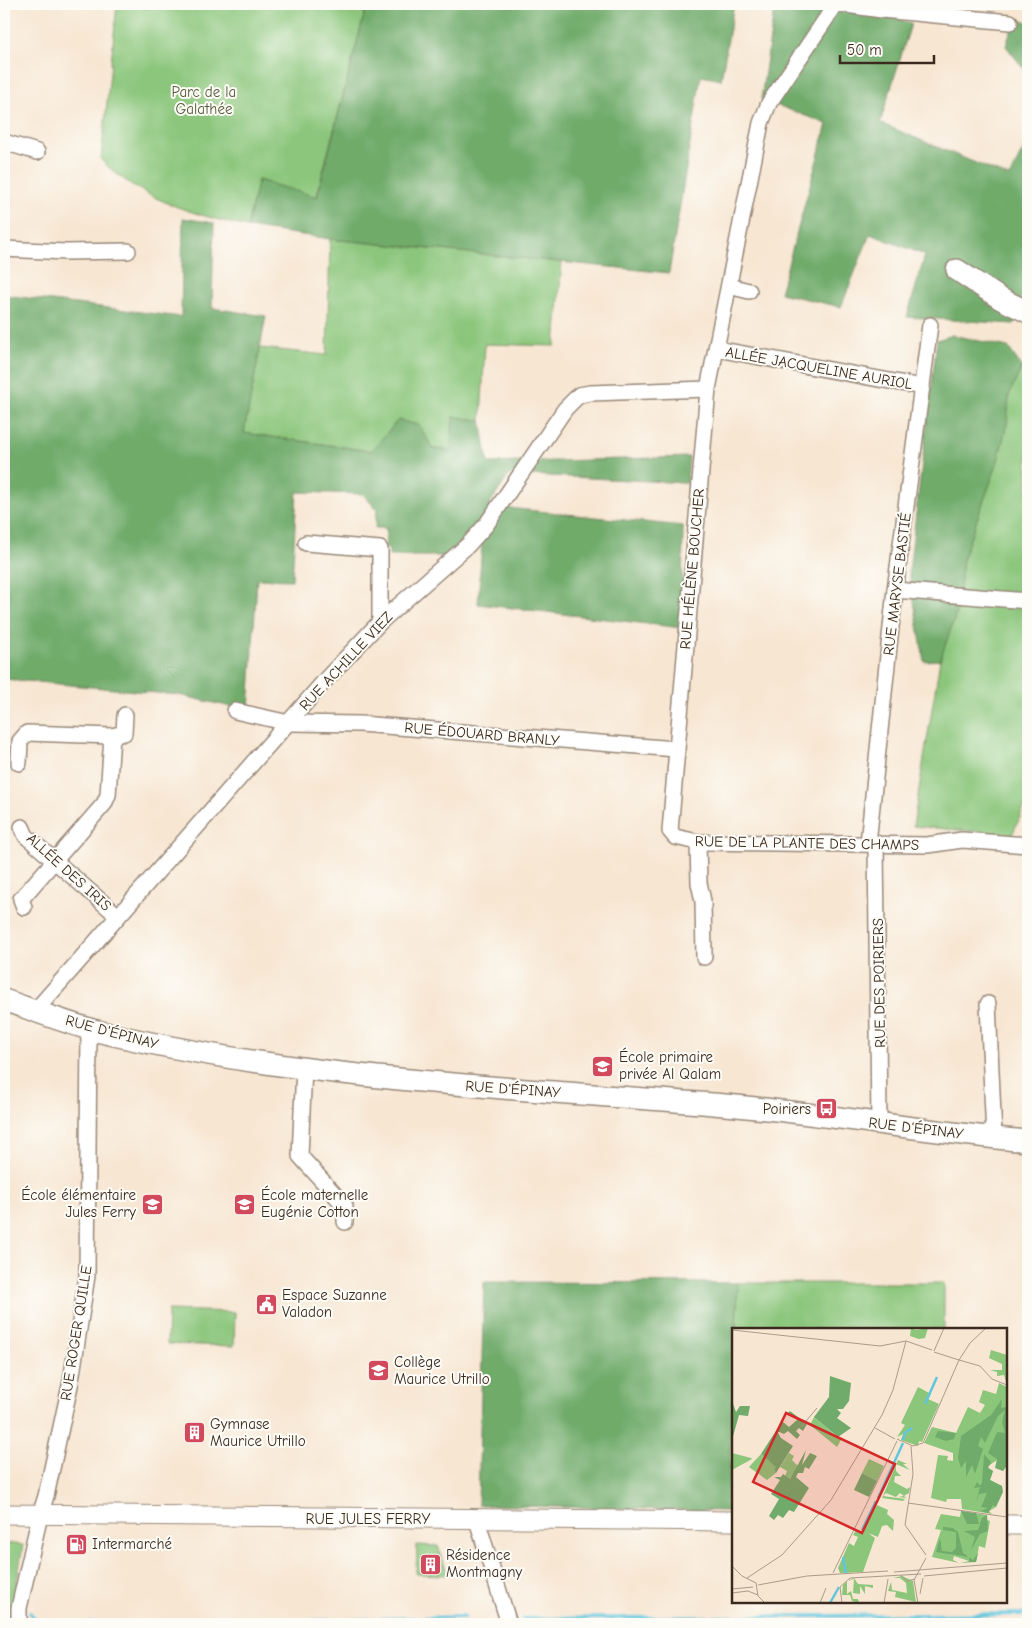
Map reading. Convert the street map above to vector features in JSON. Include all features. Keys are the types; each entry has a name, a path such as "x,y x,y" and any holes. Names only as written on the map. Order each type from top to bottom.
{"main road":[{"path":"957,270 1001,299 1028,312"},
{"name":"RUE D'ÉPINAY","path":"4,1000 89,1029 168,1047 304,1067 387,1078 490,1088 715,1104 1028,1141"}],"street":[{"path":"708,389 761,123 769,103 838,4 1010,22"},
{"path":"4,142 37,152"},
{"path":"4,249 66,252 128,250"},
{"path":"729,286 749,291"},
{"name":"RUE MARYSE BASTIÉ","path":"872,843 895,590 930,325"},
{"name":"ALLÉE JACQUELINE AURIOL","path":"717,349 922,387"},
{"name":"RUE ACHILLE VIEZ","path":"36,1010 289,723 328,676 380,622 448,565 486,525 551,426 572,400 579,395 590,393 708,389"},
{"name":"RUE HÉLÈNE BOUCHER","path":"676,749 708,389"},
{"path":"306,543 380,549 380,622"},
{"path":"895,590 1028,600"},
{"name":"RUE ÉDOUARD BRANLY","path":"235,711 289,723 360,724 676,749"},
{"path":"19,763 20,741 27,733 112,736 124,733 125,715"},
{"path":"24,907 21,898 104,804 108,795 112,736"},
{"name":"RUE DE LA PLANTE DES CHAMPS","path":"676,749 670,831 675,837 698,842 927,844 962,840 1028,845"},
{"name":"ALLÉE DES IRIS","path":"22,827 26,836 118,916"},
{"path":"698,842 699,883 703,901 704,957"},
{"name":"RUE DES POIRIERS","path":"872,843 879,1123"},
{"path":"988,1004 994,1138"},
{"name":"RUE ROGER QUILLE","path":"19,1624 19,1608 71,1381 87,1276 89,1029"},
{"path":"304,1067 300,1156 345,1206 345,1222"},
{"name":"RUE JULES FERRY","path":"4,1514 732,1521"},
{"path":"476,1520 509,1624"},
{"path":"1007,1525 1028,1525"}],"green space":[{"name":"Parc de la Galathée","path":"117,4 367,4 316,198 258,180 247,227 207,217 169,204 133,186 101,160"},
{"path":"367,4 734,4 721,80 701,76 669,273 330,239 247,227 258,180 317,197"},
{"path":"775,4 866,4 911,24 880,123 1009,177 1028,141 1028,272 1014,324 907,317 925,255 870,234 841,307 780,293 827,124 761,99"},
{"path":"1015,18 1028,22 1028,74 1006,46"},
{"path":"183,218 214,223 212,308 266,316 244,433 371,451 398,420 419,425 433,449 451,450 453,417 481,420 488,463 689,457 687,483 510,474 488,506 683,526 682,628 478,604 482,542 468,538 455,556 389,556 389,549 385,548 386,528 375,528 377,510 363,494 297,492 292,580 257,579 249,711 179,695 4,679 4,295 181,317"},
{"path":"330,239 562,262 555,346 485,344 481,420 453,417 452,450 433,449 419,425 371,451 244,433 260,348 327,355"},
{"path":"952,335 1008,347 1022,367 1009,395 1007,424 997,464 963,558 958,608 940,660 924,661 909,571 937,340"},
{"path":"1028,361 1028,799 1012,835 913,826 940,660 958,608 963,558 997,464 1007,424 1009,395 1022,367"},
{"path":"484,1282 738,1283 736,1328 732,1328 732,1406 727,1511 478,1505"},
{"path":"738,1283 944,1283 944,1328 736,1328"},
{"path":"168,1310 235,1312 234,1346 167,1344"},
{"path":"732,1406 732,1511 727,1511"},
{"path":"4,1543 23,1545 12,1611 13,1624 4,1624"},
{"path":"417,1545 438,1546 448,1575 416,1574"}],"waterway":[{"path":"30,1613 36,1621 44,1623 179,1624 464,1617"},
{"path":"524,1619 1028,1614"}],"place":[{"name":"École primaire privée Al Qalam","path":"603,1066"},
{"name":"Poiriers","path":"827,1109"},
{"name":"École élémentaire Jules Ferry","path":"152,1204"},
{"name":"École maternelle Eugénie Cotton","path":"245,1204"},
{"name":"Espace Suzanne Valadon","path":"266,1304"},
{"name":"Collège Maurice Utrillo","path":"378,1371"},
{"name":"Gymnase Maurice Utrillo","path":"194,1433"},
{"name":"Intermarché","path":"76,1544"},
{"name":"Résidence Montmagny","path":"430,1564"}]}
